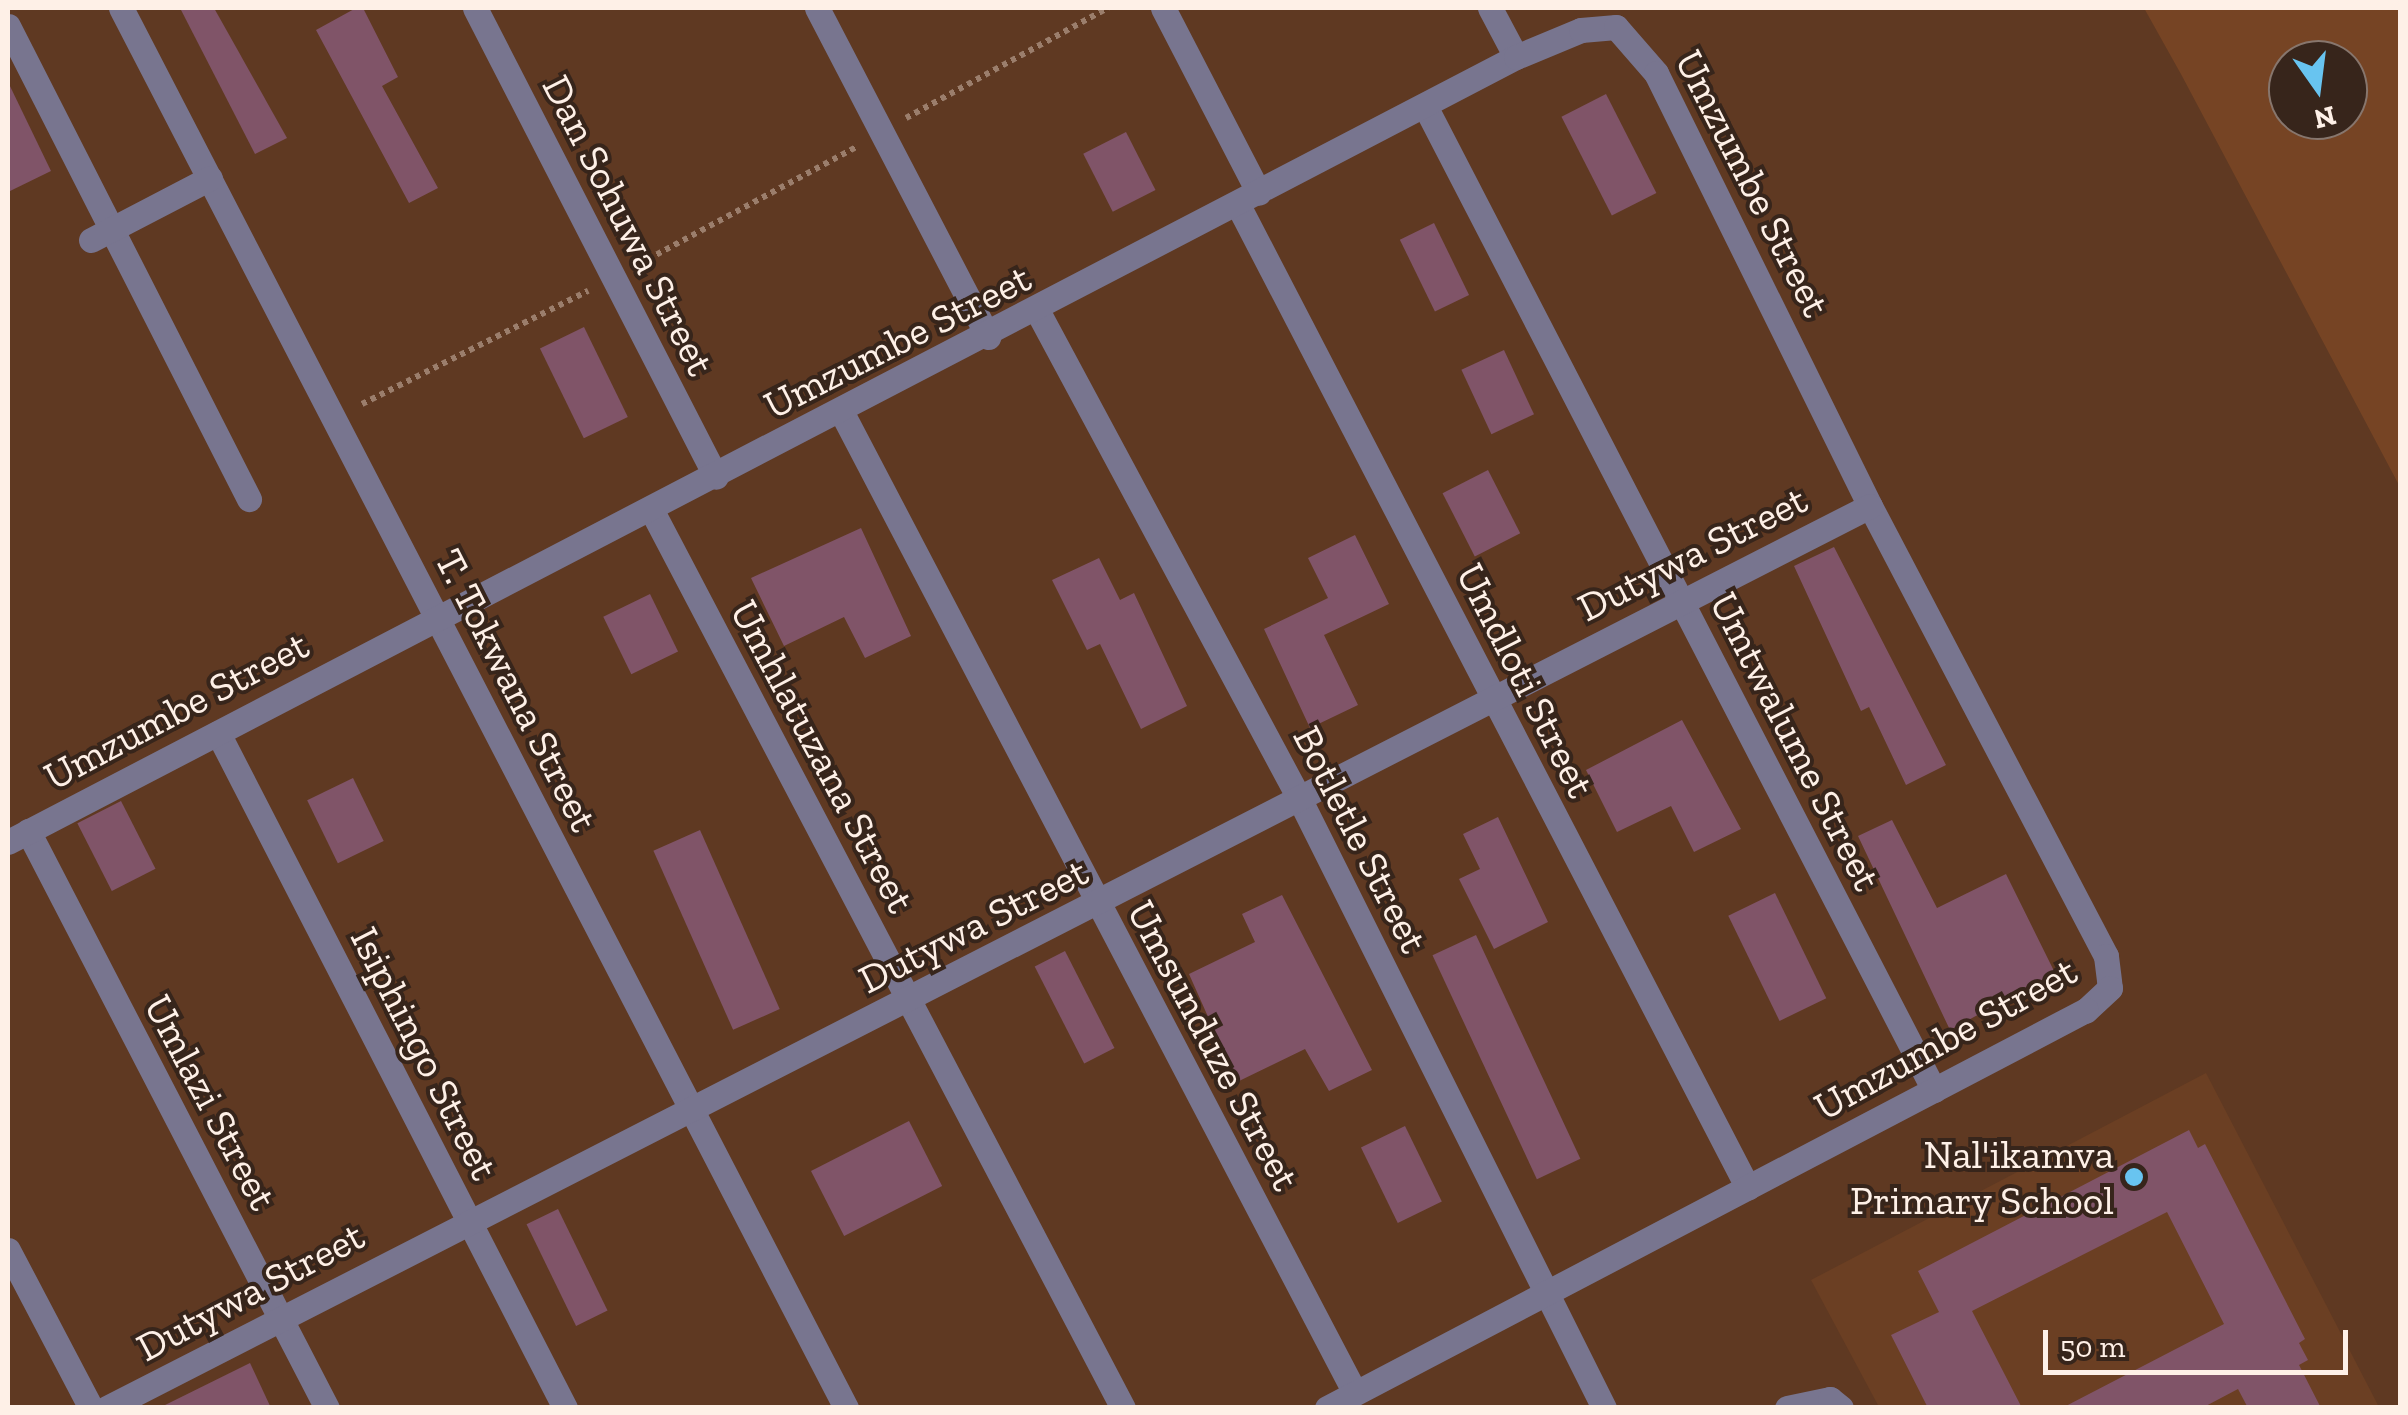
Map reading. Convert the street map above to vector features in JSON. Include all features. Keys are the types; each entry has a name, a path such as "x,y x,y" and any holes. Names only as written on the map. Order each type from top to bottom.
{"street":[{"name":"T. Tokwana Street","path":"121,8 846,1408"},
{"name":"Dan Sohuwa Street","path":"475,8 716,478"},
{"path":"817,8 988,337"},
{"name":"Umdloti Street","path":"1163,8 1248,199 1492,698 1748,1188"},
{"path":"1490,8 1516,57"},
{"path":"8,26 101,235 249,499"},
{"name":"Umzumbe Street","path":"18,836 437,616 652,511 1038,312 1516,57 1581,30 1616,27 1640,46 1870,506 2106,956 2110,988 2086,1010 1327,1408"},
{"name":"Umtwalume Street","path":"1425,106 1934,1090"},
{"path":"101,235 210,178"},
{"name":"Botletle Street","path":"1038,312 1299,798 1551,1292 1604,1408"},
{"name":"Umsunduze Street","path":"842,412 1354,1393"},
{"name":"Dutywa Street","path":"108,1408 468,1218 687,1106 910,1001 1680,600 1870,506"},
{"name":"Umhlatuzana Street","path":"652,511 1124,1408"},
{"name":"Isiphingo Street","path":"218,733 565,1408"},
{"name":"Umlazi Street","path":"18,836 281,1316 327,1408"},
{"path":"8,1250 90,1408"},
{"path":"1787,1408 1830,1399 1841,1408"}],"path":[{"path":"357,407 614,278 1108,8"}],"shaded area":[{"path":"2144,8 2400,8 2400,487 2182,76"},
{"name":"Nal'ikamva Primary School","path":"2206,1073 2379,1407 1879,1407 1811,1280"}],"building":[{"path":"180,8 214,8 287,138 255,154"},
{"path":"363,8 398,77 382,86 438,188 409,203 316,30"},
{"path":"8,82 51,171 8,192"},
{"path":"1606,94 1656,193 1612,216 1561,117"},
{"path":"1126,132 1156,190 1113,212 1083,154"},
{"path":"1434,223 1469,295 1435,312 1400,240"},
{"path":"584,327 628,417 584,438 540,348"},
{"path":"1504,350 1534,414 1491,434 1461,370"},
{"path":"1488,470 1520,533 1475,556 1443,493"},
{"path":"861,528 911,636 865,658 844,617 784,646 751,578"},
{"path":"1355,535 1389,604 1324,635 1358,705 1310,728 1264,629 1328,598 1308,558"},
{"path":"1834,547 1946,765 1906,785 1869,707 1861,711 1794,566"},
{"path":"1099,558 1120,600 1134,593 1187,706 1141,729 1100,644 1087,650 1052,580"},
{"path":"650,594 678,652 631,674 603,617"},
{"path":"1682,720 1741,829 1694,852 1671,806 1617,832 1586,770"},
{"path":"353,778 384,841 338,863 307,800"},
{"path":"121,801 156,869 112,891 77,823"},
{"path":"1498,817 1548,922 1494,949 1459,879 1480,869 1463,834"},
{"path":"1892,820 1937,908 2006,874 2055,973 1950,1030 1858,836"},
{"path":"700,830 780,1009 733,1030 653,851"},
{"path":"1775,893 1826,998 1780,1021 1728,916"},
{"path":"1282,895 1372,1070 1329,1091 1305,1049 1237,1082 1189,974 1255,942 1242,914"},
{"path":"1476,935 1580,1159 1537,1179 1432,955"},
{"path":"1065,951 1114,1048 1084,1064 1035,966"},
{"path":"909,1121 942,1186 844,1236 811,1171"},
{"path":"1405,1126 1442,1201 1398,1223 1361,1147"},
{"path":"2189,1130 2198,1148 2205,1144 2305,1339 2299,1343 2308,1360 2299,1365 2321,1408 2248,1408 2238,1389 2202,1408 2062,1408 2224,1324 2167,1212 1972,1311 2022,1408 1928,1408 1891,1335 1939,1312 1918,1271"},
{"path":"558,1209 608,1311 576,1326 527,1224"},
{"path":"250,1363 271,1408 159,1408"}],"place":[{"name":"Nal'ikamva Primary School","path":"2134,1177"}]}
